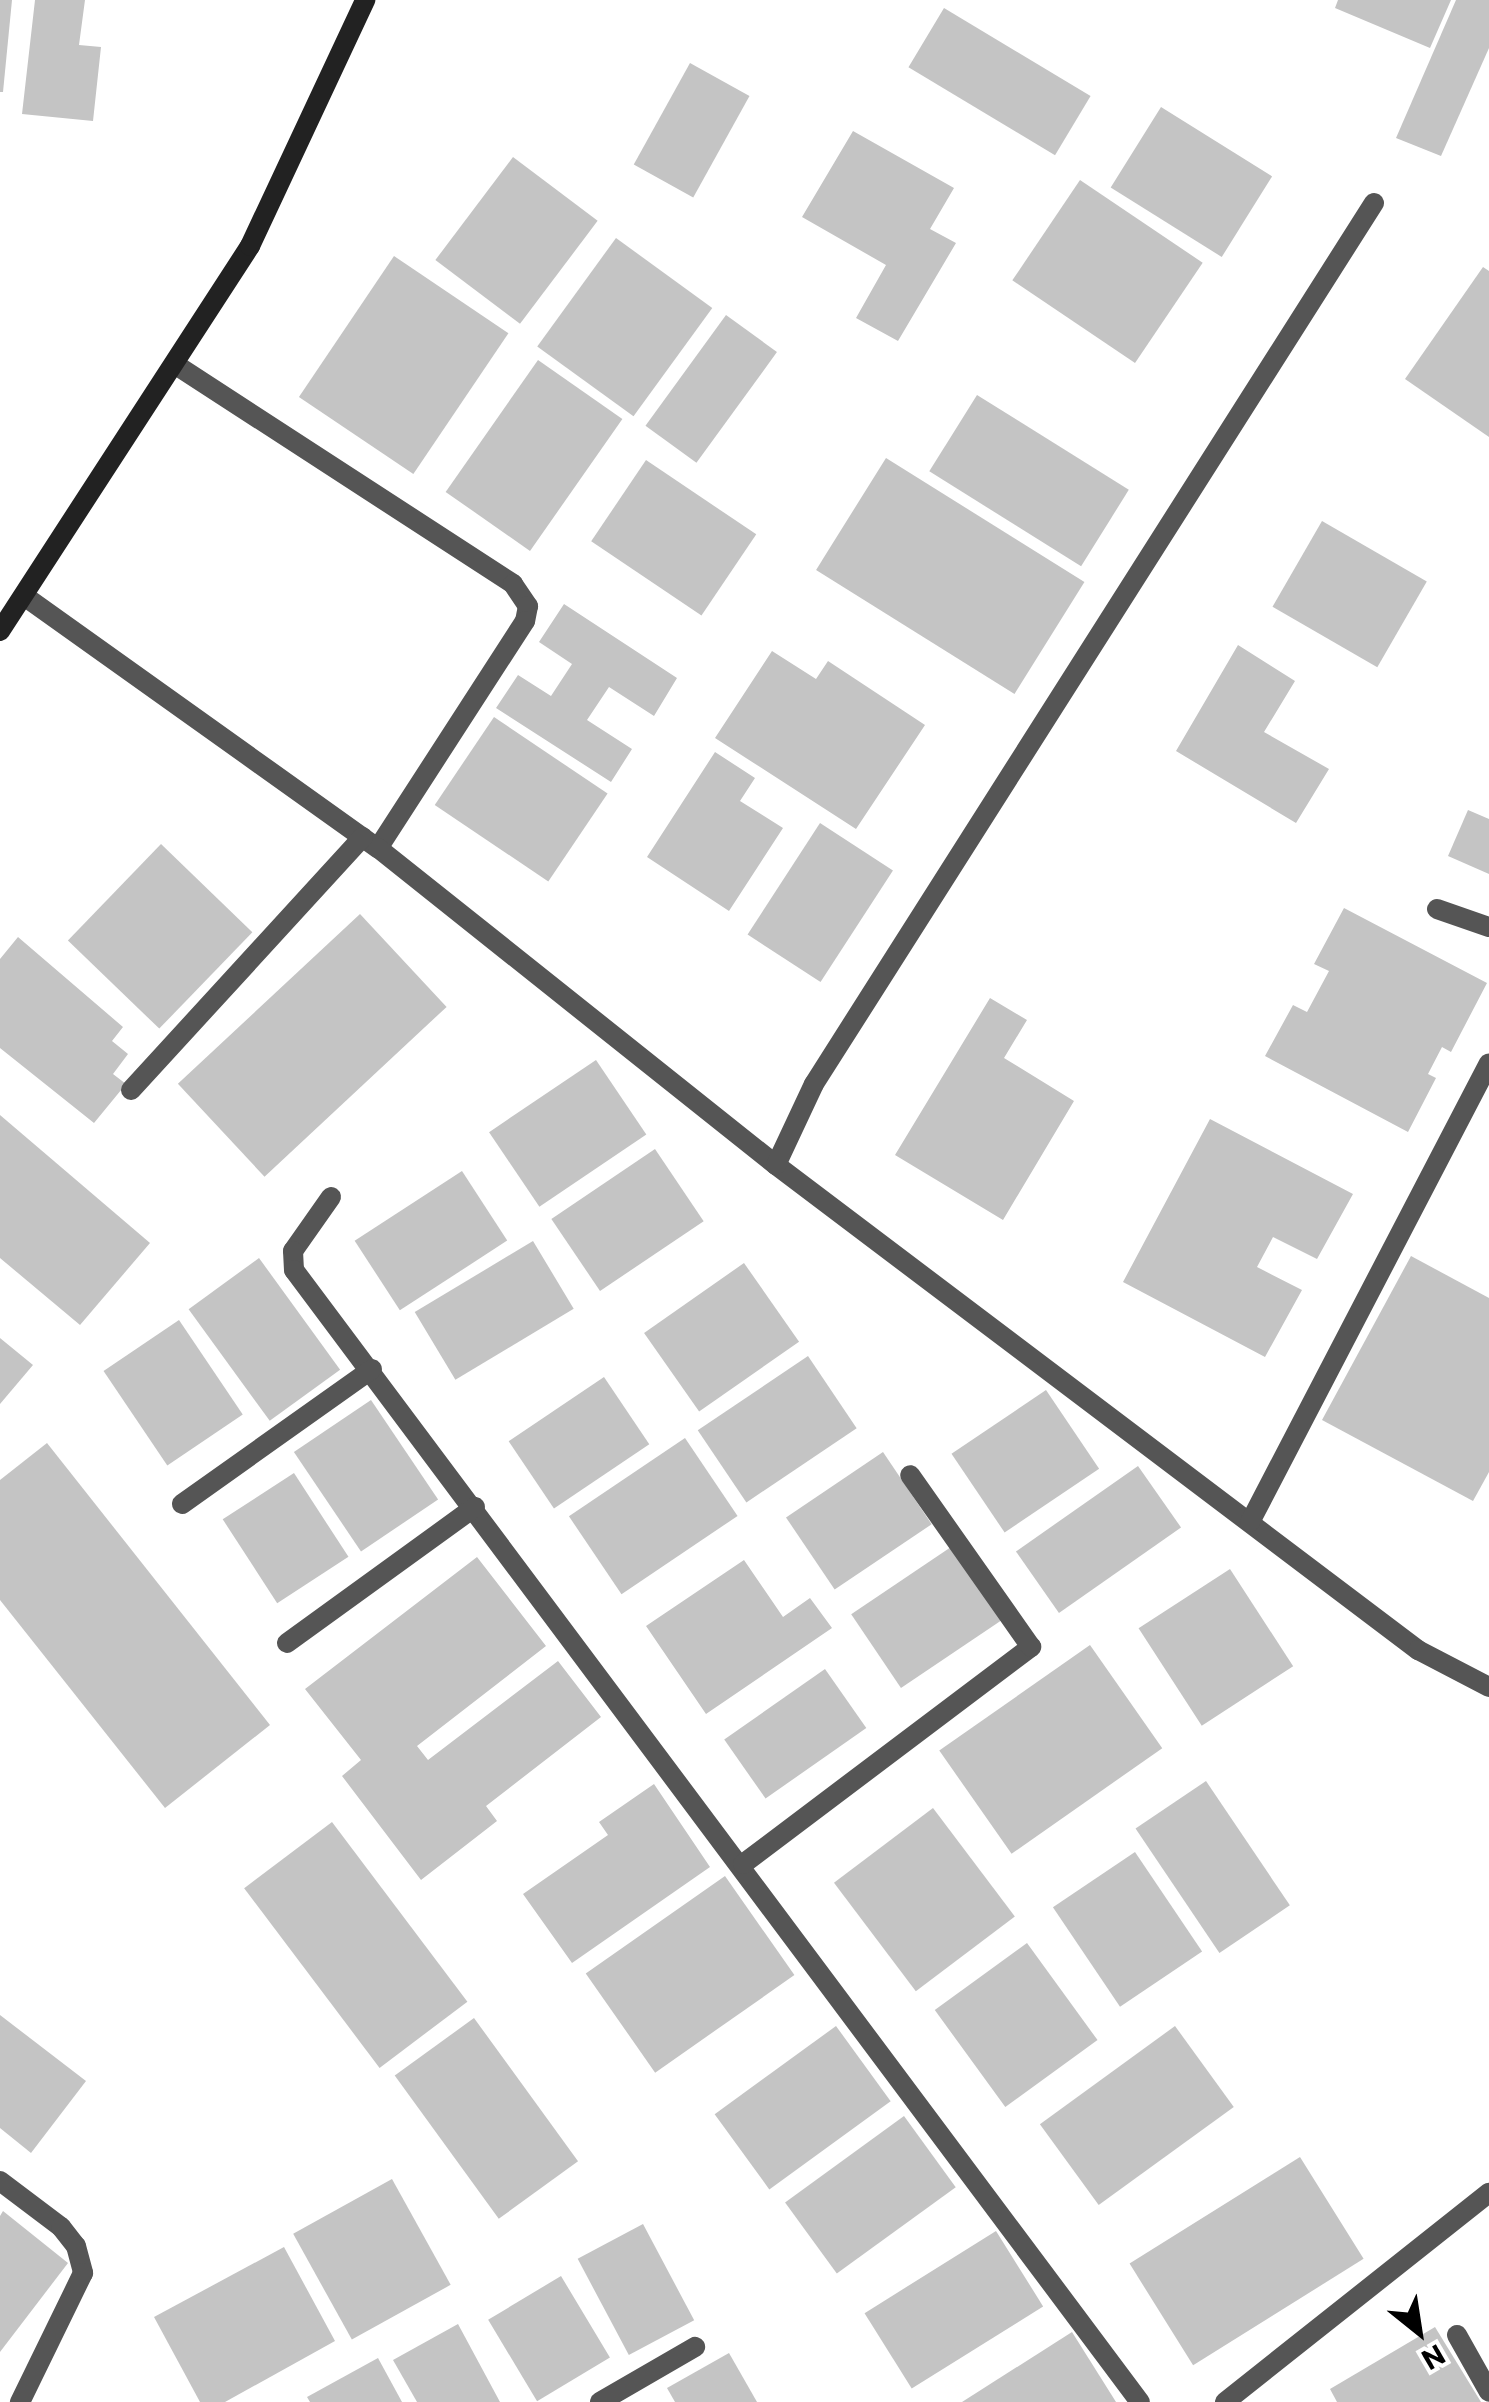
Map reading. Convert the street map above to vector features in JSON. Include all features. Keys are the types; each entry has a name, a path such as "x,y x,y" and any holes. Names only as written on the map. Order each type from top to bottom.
{"street":[{"path":"0,631 26,598 250,246 365,0"},
{"path":"776,1165 814,1084 1374,203"},
{"path":"131,1090 371,842 526,622 528,606 513,584 176,366"},
{"path":"26,598 371,842 776,1165 1418,1650 1489,1687"},
{"path":"1437,909 1489,928"},
{"path":"1250,1522 1489,1063"},
{"path":"332,1198 291,1262 1140,2402"},
{"path":"182,1504 372,1370"},
{"path":"743,1864 1031,1647 910,1475"},
{"path":"287,1642 475,1507"},
{"path":"0,2181 61,2228 76,2246 83,2274 20,2402"},
{"path":"1225,2402 1489,2193"},
{"path":"1458,2335 1489,2392"},
{"path":"600,2402 695,2348"}],"building":[{"path":"0,0 12,0 3,92 0,92"},
{"path":"35,0 85,0 79,45 101,47 93,121 22,114"},
{"path":"1338,0 1451,0 1430,48 1335,8"},
{"path":"1456,0 1489,0 1489,48 1441,156 1396,138"},
{"path":"944,8 1091,96 1055,155 908,67"},
{"path":"690,63 749,96 693,197 634,164"},
{"path":"1161,107 1272,176 1222,257 1111,188"},
{"path":"853,131 954,188 930,229 956,243 898,341 856,318 886,265 802,217"},
{"path":"513,157 598,221 520,324 435,260"},
{"path":"1080,180 1203,263 1135,363 1012,280"},
{"path":"616,238 712,308 634,416 537,346"},
{"path":"394,256 508,333 413,474 299,397"},
{"path":"1483,267 1489,271 1489,437 1405,379"},
{"path":"726,315 777,352 696,463 645,426"},
{"path":"538,360 622,419 530,551 446,492"},
{"path":"977,395 1129,490 1081,566 929,471"},
{"path":"886,458 1084,582 1014,694 816,570"},
{"path":"646,460 756,534 701,616 591,541"},
{"path":"1322,521 1427,581 1377,667 1272,607"},
{"path":"564,604 677,678 654,716 609,687 587,720 632,749 611,782 496,708 518,675 551,696 572,664 539,642"},
{"path":"1238,645 1295,681 1264,732 1329,769 1296,823 1176,751"},
{"path":"772,651 816,679 828,661 925,725 856,829 715,738"},
{"path":"494,717 608,794 548,881 435,805"},
{"path":"715,752 755,778 740,801 783,828 729,911 647,857"},
{"path":"1468,810 1489,819 1489,874 1448,856"},
{"path":"820,823 893,870 821,982 748,935"},
{"path":"161,844 252,932 159,1029 68,940"},
{"path":"1344,908 1487,983 1451,1052 1442,1047 1428,1074 1436,1078 1408,1132 1265,1056 1293,1005 1307,1012 1329,971 1314,964"},
{"path":"360,914 447,1007 265,1177 178,1084"},
{"path":"18,937 123,1027 112,1041 128,1054 113,1074 126,1084 94,1123 0,1048 0,959"},
{"path":"990,998 1027,1020 1004,1058 1074,1101 1003,1220 895,1155"},
{"path":"596,1060 646,1135 539,1207 489,1132"},
{"path":"0,1115 150,1243 80,1325 0,1258"},
{"path":"1210,1119 1353,1194 1317,1259 1273,1237 1257,1267 1302,1290 1265,1357 1123,1282"},
{"path":"655,1149 704,1221 600,1291 551,1219"},
{"path":"462,1171 507,1241 400,1310 355,1241"},
{"path":"533,1241 574,1309 455,1380 415,1312"},
{"path":"1411,1256 1489,1298 1489,1472 1473,1501 1322,1420"},
{"path":"259,1258 340,1370 270,1421 189,1309"},
{"path":"744,1263 799,1342 699,1412 644,1333"},
{"path":"179,1320 243,1415 167,1465 104,1371"},
{"path":"0,1338 33,1365 0,1404"},
{"path":"808,1356 857,1428 746,1502 698,1430"},
{"path":"604,1377 649,1444 554,1508 509,1441"},
{"path":"1046,1390 1099,1469 1005,1533 951,1454"},
{"path":"371,1400 438,1499 361,1551 294,1452"},
{"path":"685,1438 738,1516 621,1594 569,1516"},
{"path":"47,1443 270,1725 165,1808 0,1600 0,1480"},
{"path":"883,1452 932,1524 835,1590 786,1517"},
{"path":"1138,1466 1181,1527 1059,1613 1016,1551"},
{"path":"294,1473 348,1557 277,1603 223,1519"},
{"path":"954,1545 1004,1619 901,1688 851,1614"},
{"path":"477,1557 546,1646 417,1746 428,1760 558,1661 601,1717 486,1806 497,1821 421,1880 342,1776 361,1760 305,1689"},
{"path":"744,1560 783,1617 810,1598 832,1628 706,1714 646,1626"},
{"path":"1230,1569 1293,1666 1202,1726 1139,1628"},
{"path":"1090,1645 1162,1748 1012,1854 939,1751"},
{"path":"825,1669 866,1728 766,1799 724,1740"},
{"path":"1206,1781 1290,1905 1219,1953 1136,1829"},
{"path":"654,1784 710,1867 572,1963 523,1894 608,1835 599,1822"},
{"path":"933,1808 1015,1917 916,1991 834,1883"},
{"path":"332,1822 467,2002 380,2068 244,1888"},
{"path":"1135,1852 1202,1951 1120,2007 1053,1907"},
{"path":"725,1876 794,1975 655,2073 586,1974"},
{"path":"1027,1943 1098,2040 1005,2107 935,2010"},
{"path":"0,2015 86,2081 31,2153 0,2128"},
{"path":"474,2018 578,2161 499,2219 395,2076"},
{"path":"836,2026 891,2101 769,2189 715,2114"},
{"path":"1175,2026 1234,2107 1099,2205 1040,2124"},
{"path":"904,2116 956,2187 837,2274 785,2202"},
{"path":"1300,2157 1364,2259 1193,2365 1130,2264"},
{"path":"392,2179 451,2285 352,2340 293,2234"},
{"path":"3,2211 68,2263 0,2352 0,2216"},
{"path":"643,2224 694,2320 629,2355 578,2259"},
{"path":"996,2231 1043,2306 912,2389 865,2313"},
{"path":"284,2247 335,2341 225,2402 200,2402 154,2317"},
{"path":"561,2276 610,2357 537,2401 488,2320"},
{"path":"458,2324 500,2402 417,2402 393,2360"},
{"path":"1435,2327 1481,2402 1337,2402 1330,2389"},
{"path":"1072,2332 1116,2402 962,2402"},
{"path":"729,2353 757,2402 675,2402 667,2388"},
{"path":"378,2358 402,2402 310,2402 307,2397"}]}
